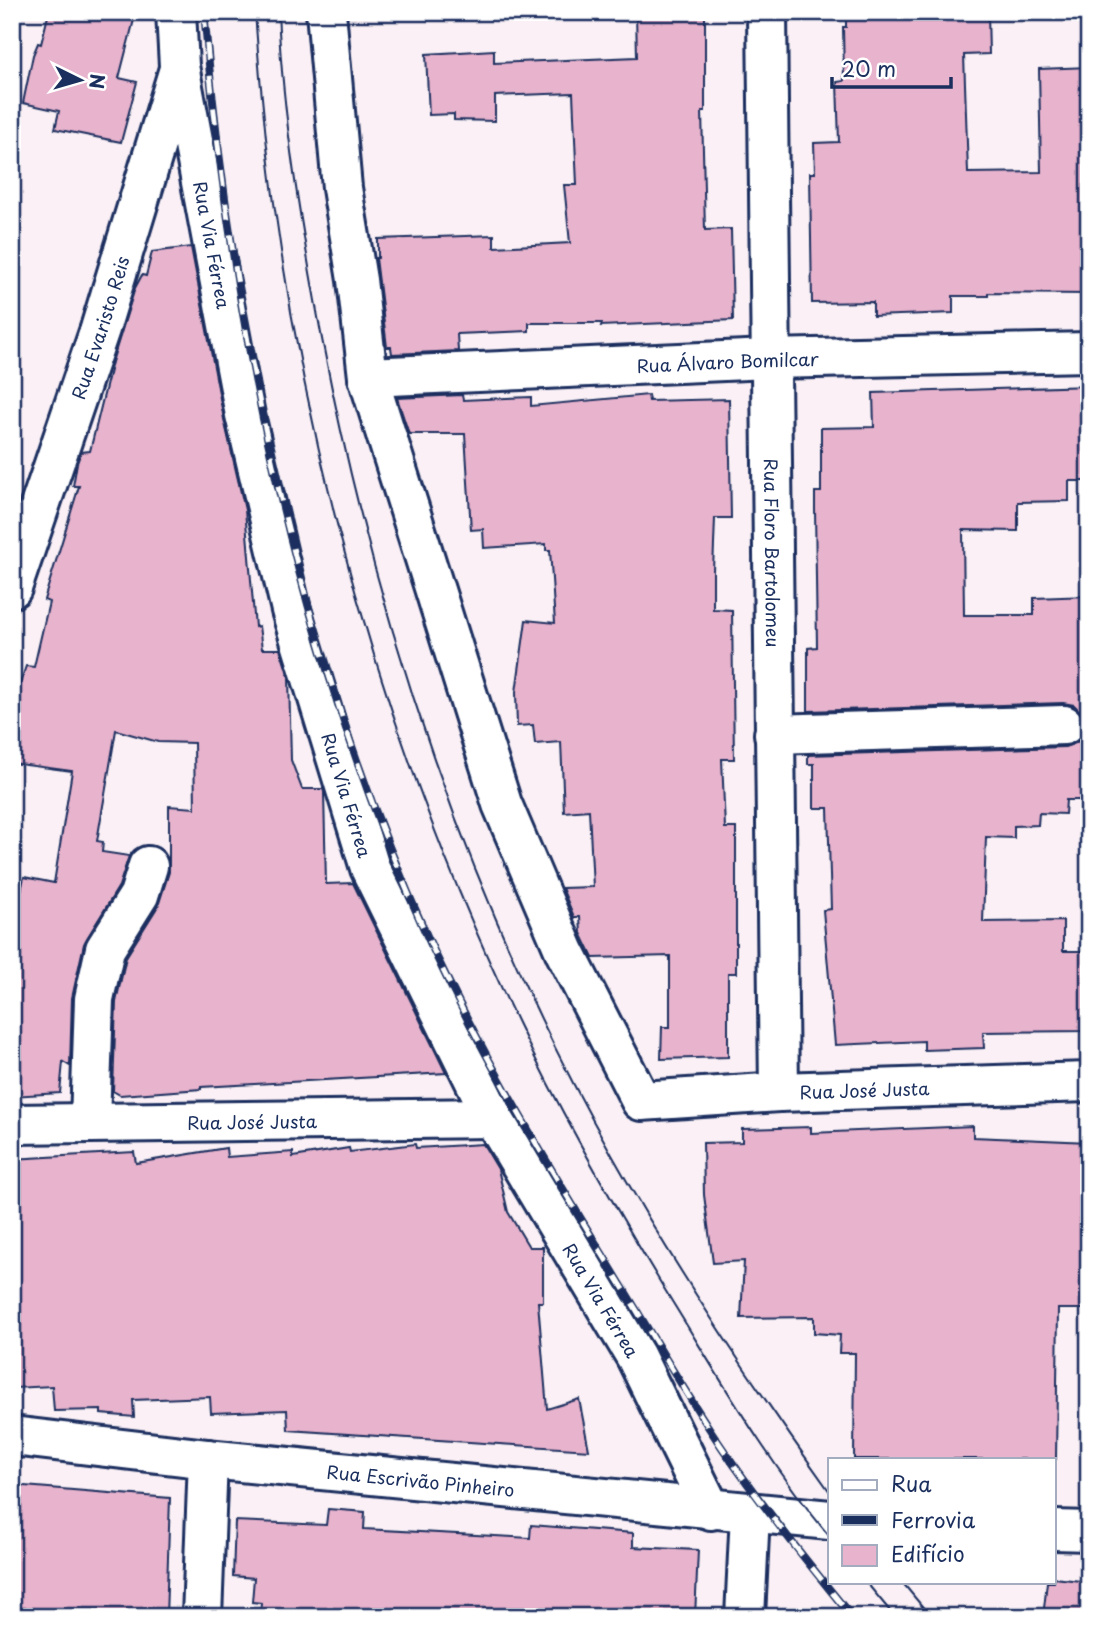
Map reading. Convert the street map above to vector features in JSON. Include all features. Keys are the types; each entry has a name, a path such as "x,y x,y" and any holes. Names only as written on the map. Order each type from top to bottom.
{"street":[{"name":"Rua Via Férrea","path":"176,12 179,66 245,415 290,610 370,869 493,1118 636,1357 711,1510"},
{"path":"326,12 342,188 357,279 368,377"},
{"name":"Rua Floro Bartolomeu","path":"767,12 779,1092"},
{"name":"Rua Evaristo Reis","path":"12,588 100,328 179,66"},
{"name":"Rua Álvaro Bomilcar","path":"368,377 769,359 1089,352"},
{"name":"Rua José Justa","path":"368,377 502,804 565,952 641,1101 779,1092 1089,1082"},
{"path":"774,734 1064,725"},
{"path":"90,1123 94,999 104,949 139,895 148,866"},
{"name":"Rua José Justa","path":"12,1124 493,1118"},
{"name":"Rua Escrivão Pinheiro","path":"12,1436 208,1459 828,1520"},
{"path":"202,1617 208,1459"},
{"path":"750,1514 751,1611"},
{"path":"1056,1530 1089,1531"}],"building":[{"path":"49,12 136,12 119,78 137,82 121,142 55,129 59,111 23,103 33,55 38,43 41,44"},
{"path":"636,12 705,12 705,111 702,111 705,230 731,229 733,320 601,326 602,323 529,323 529,331 457,334 458,351 392,354 391,347 387,347 376,258 378,239 494,235 494,247 570,243 564,185 577,185 573,93 495,96 495,121 454,120 454,114 429,115 426,54 494,50 494,63 637,57"},
{"path":"846,12 988,12 989,54 964,55 968,173 1041,172 1039,69 1089,67 1089,294 988,293 988,296 953,296 953,313 873,316 873,302 812,303 810,173 815,173 814,143 839,142 837,82 844,81 843,27 846,27"},
{"path":"191,247 224,419 245,510 255,627 259,626 262,649 280,649 289,677 291,760 302,789 323,789 324,792 326,884 353,883 446,1073 201,1087 120,1095 113,1091 116,1002 126,957 158,906 169,872 169,806 195,808 194,743 158,742 116,730 97,841 103,842 102,852 129,856 119,886 84,944 72,998 70,1066 63,1062 60,1093 12,1096 12,934 24,877 54,883 72,771 12,763 12,706 26,666 34,667 49,602 44,600 79,486 73,486 77,463 81,452 90,451 112,362 135,288 142,275 146,276 152,252"},
{"path":"1089,386 1089,481 1069,481 1069,501 1018,502 1018,531 963,530 964,615 1034,615 1034,598 1089,596 1089,800 1066,800 1065,814 1039,813 1038,825 1014,826 1014,838 986,837 983,922 1063,921 1063,951 1089,951 1089,1031 983,1032 984,1048 924,1050 924,1041 835,1045 823,910 831,909 828,808 814,808 814,764 808,764 808,755 1065,747 1076,743 1083,736 1086,725 1082,713 1074,705 1063,703 808,711 808,648 817,647 815,492 821,492 821,428 874,427 873,393"},
{"path":"462,395 463,400 531,397 531,406 648,395 649,401 729,399 731,518 715,518 713,571 713,609 732,610 734,759 722,759 725,828 736,828 736,973 728,973 728,1057 661,1059 662,1027 670,1027 670,956 593,958 581,933 580,917 574,917 562,888 593,887 589,810 564,812 561,742 535,744 533,725 517,726 516,692 526,620 555,623 550,550 546,550 546,544 484,548 483,529 471,530 465,434 409,434 397,398"},
{"path":"973,1126 973,1137 1089,1142 1089,1309 1058,1309 1056,1459 854,1458 855,1353 839,1353 840,1335 814,1333 814,1317 741,1318 744,1261 713,1263 704,1195 703,1143 742,1142 742,1129 811,1127 811,1133"},
{"path":"415,1144 416,1148 483,1144 498,1169 508,1212 529,1247 543,1247 543,1302 538,1302 547,1409 579,1399 589,1450 288,1430 287,1410 211,1413 210,1397 133,1400 134,1417 101,1414 101,1410 54,1411 52,1386 14,1388 12,1159 134,1152 136,1163 226,1148 227,1157 293,1152 293,1157 349,1148 350,1152"},
{"path":"12,1485 170,1498 166,1617 12,1617"},
{"path":"328,1509 365,1512 364,1529 530,1538 531,1525 633,1533 633,1547 698,1550 695,1617 260,1617 261,1603 252,1602 254,1578 233,1576 235,1521 326,1525"},
{"path":"1056,1578 1089,1582 1089,1617 1043,1617 1047,1584 1056,1584"}],"tram line":[{"path":"255,12 267,142 284,273 309,403 339,532 376,660 418,785 466,908 520,1027 574,1132 632,1235 728,1393 787,1481 828,1535"},
{"path":"278,12 284,94 301,217 344,445 400,655 434,759 472,861 514,961 561,1059 612,1155 716,1326 828,1489"},
{"path":"868,1584 895,1617"},
{"path":"904,1584 931,1617"}],"railway":[{"path":"204,12 232,247 252,365 277,483 307,600 342,715 381,827 448,981 494,1069 568,1198 723,1449 785,1534 852,1617"}]}
